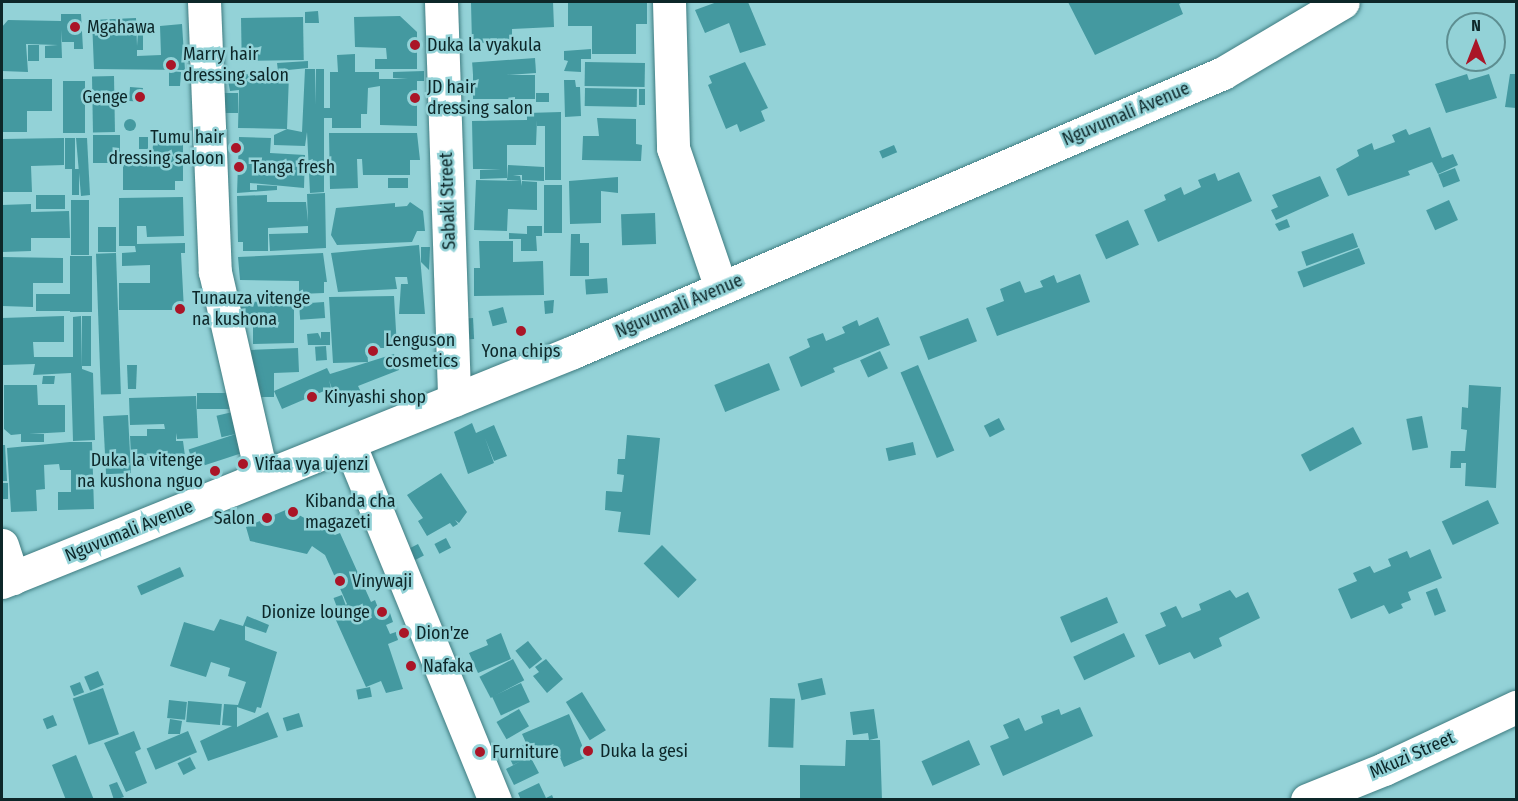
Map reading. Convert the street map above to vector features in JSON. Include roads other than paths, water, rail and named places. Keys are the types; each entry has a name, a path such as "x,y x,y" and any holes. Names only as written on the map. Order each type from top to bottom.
{"street":[{"path":"204,2 215,272 262,477"},
{"name":"Sabaki Street","path":"441,2 454,400"},
{"path":"669,2 673,148 721,288"},
{"name":"Nguvumali Avenue","path":"7,580 454,400 1222,73 1342,2"},
{"path":"349,443 495,800"},
{"path":"2,545 7,580"},
{"name":"Mkuzi Street","path":"1306,800 1384,769 1516,707"}],"place":[{"name":"Mgahawa","path":"75,27"},
{"name":"Duka la vyakula","path":"415,45"},
{"name":"Marry hair dressing salon","path":"171,65"},
{"name":"Genge","path":"140,97"},
{"name":"JD hair dressing salon","path":"415,98"},
{"name":"Tumu hair dressing saloon","path":"236,148"},
{"name":"Tanga fresh","path":"239,167"},
{"name":"Tunauza vitenge na kushona","path":"180,309"},
{"name":"Yona chips","path":"521,331"},
{"name":"Lenguson cosmetics","path":"373,351"},
{"name":"Kinyashi shop","path":"312,397"},
{"name":"Vifaa vya ujenzi","path":"243,464"},
{"name":"Duka la vitenge na kushona nguo","path":"215,471"},
{"name":"Kibanda cha magazeti","path":"293,512"},
{"name":"Salon","path":"267,518"},
{"name":"Vinywaji","path":"340,581"},
{"name":"Dionize lounge","path":"382,612"},
{"name":"Dion'ze","path":"404,633"},
{"name":"Nafaka","path":"411,666"},
{"name":"Duka la gesi","path":"588,751"},
{"name":"Furniture","path":"480,752"}]}
